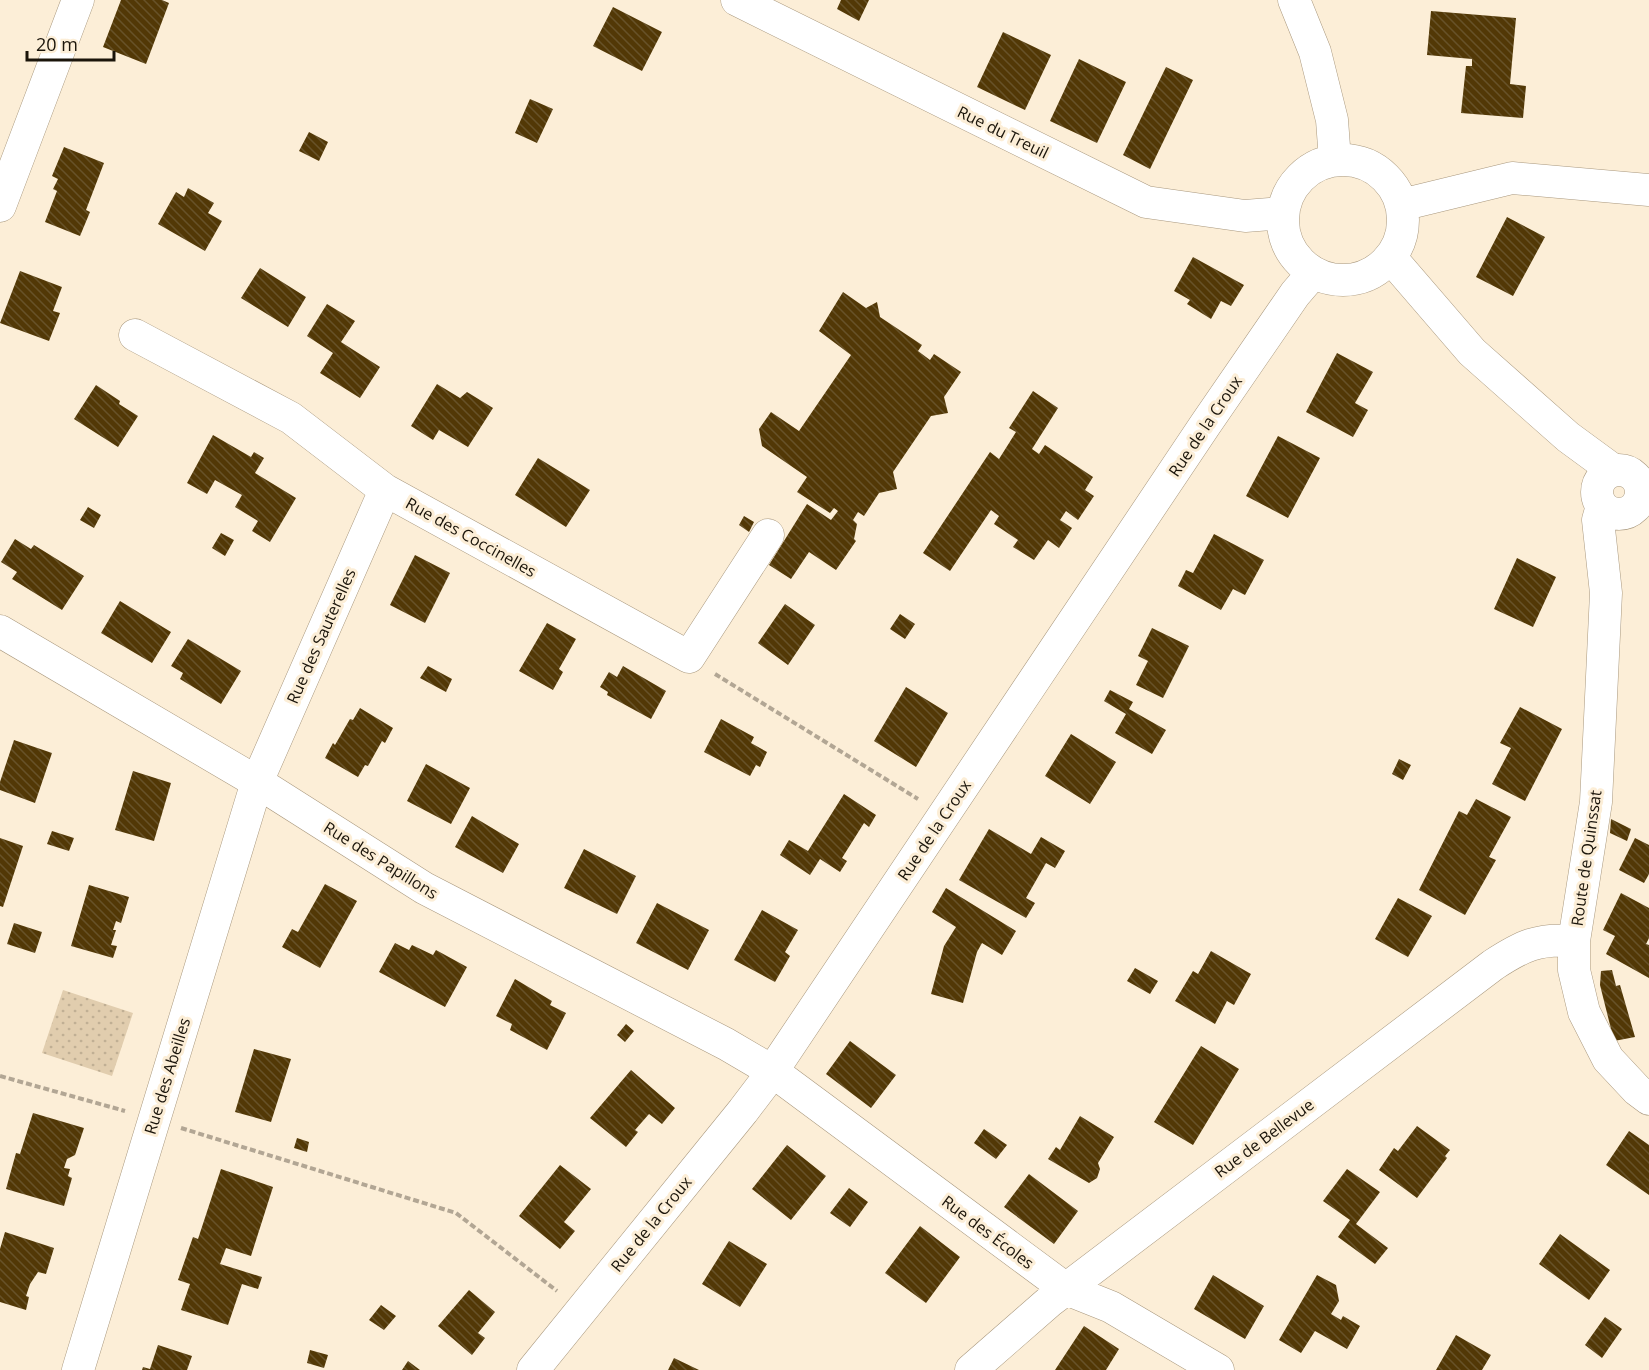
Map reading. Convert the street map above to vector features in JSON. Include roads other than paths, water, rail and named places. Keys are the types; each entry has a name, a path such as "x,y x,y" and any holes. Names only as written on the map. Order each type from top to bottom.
{"street":[{"path":"0,206 78,0"},
{"name":"Rue du Treuil","path":"737,0 1146,202 1245,216 1282,213"},
{"path":"1294,0 1315,52 1332,120 1335,160"},
{"path":"1335,160 1357,162 1377,170 1392,186 1401,205 1403,224 1400,242 1390,258 1375,272 1355,280 1333,280 1313,273 1295,258 1284,237 1282,213 1288,194 1300,177 1316,166 1335,160"},
{"path":"1401,205 1512,178 1649,190"},
{"path":"1390,258 1472,352 1568,437 1586,476 1637,477 1641,485 1641,496 1617,514 1608,511 1616,478"},
{"name":"Rue de la Croux","path":"532,1370 743,1111 772,1071 1231,388 1295,294 1313,273"},
{"name":"Rue des Coccinelles","path":"135,335 291,418 385,490 689,657 768,536"},
{"name":"Route de Quinssat","path":"1606,593 1598,520 1616,478"},
{"name":"Rue des Sauterelles","path":"257,782 385,490"},
{"name":"Route de Quinssat","path":"1641,496 1614,548 1606,593 1596,802 1574,941 1574,970 1584,1012 1608,1059 1637,1090 1649,1099"},
{"name":"Rue des Papillons","path":"2,637 257,782 424,888 726,1044 772,1071"},
{"name":"Rue des Abeilles","path":"78,1370 257,782"},
{"name":"Rue de Bellevue","path":"971,1370 1027,1319 1493,965 1523,946 1557,940 1574,941"},
{"name":"Rue des Écoles","path":"772,1071 1066,1289 1111,1307 1218,1370"}]}
